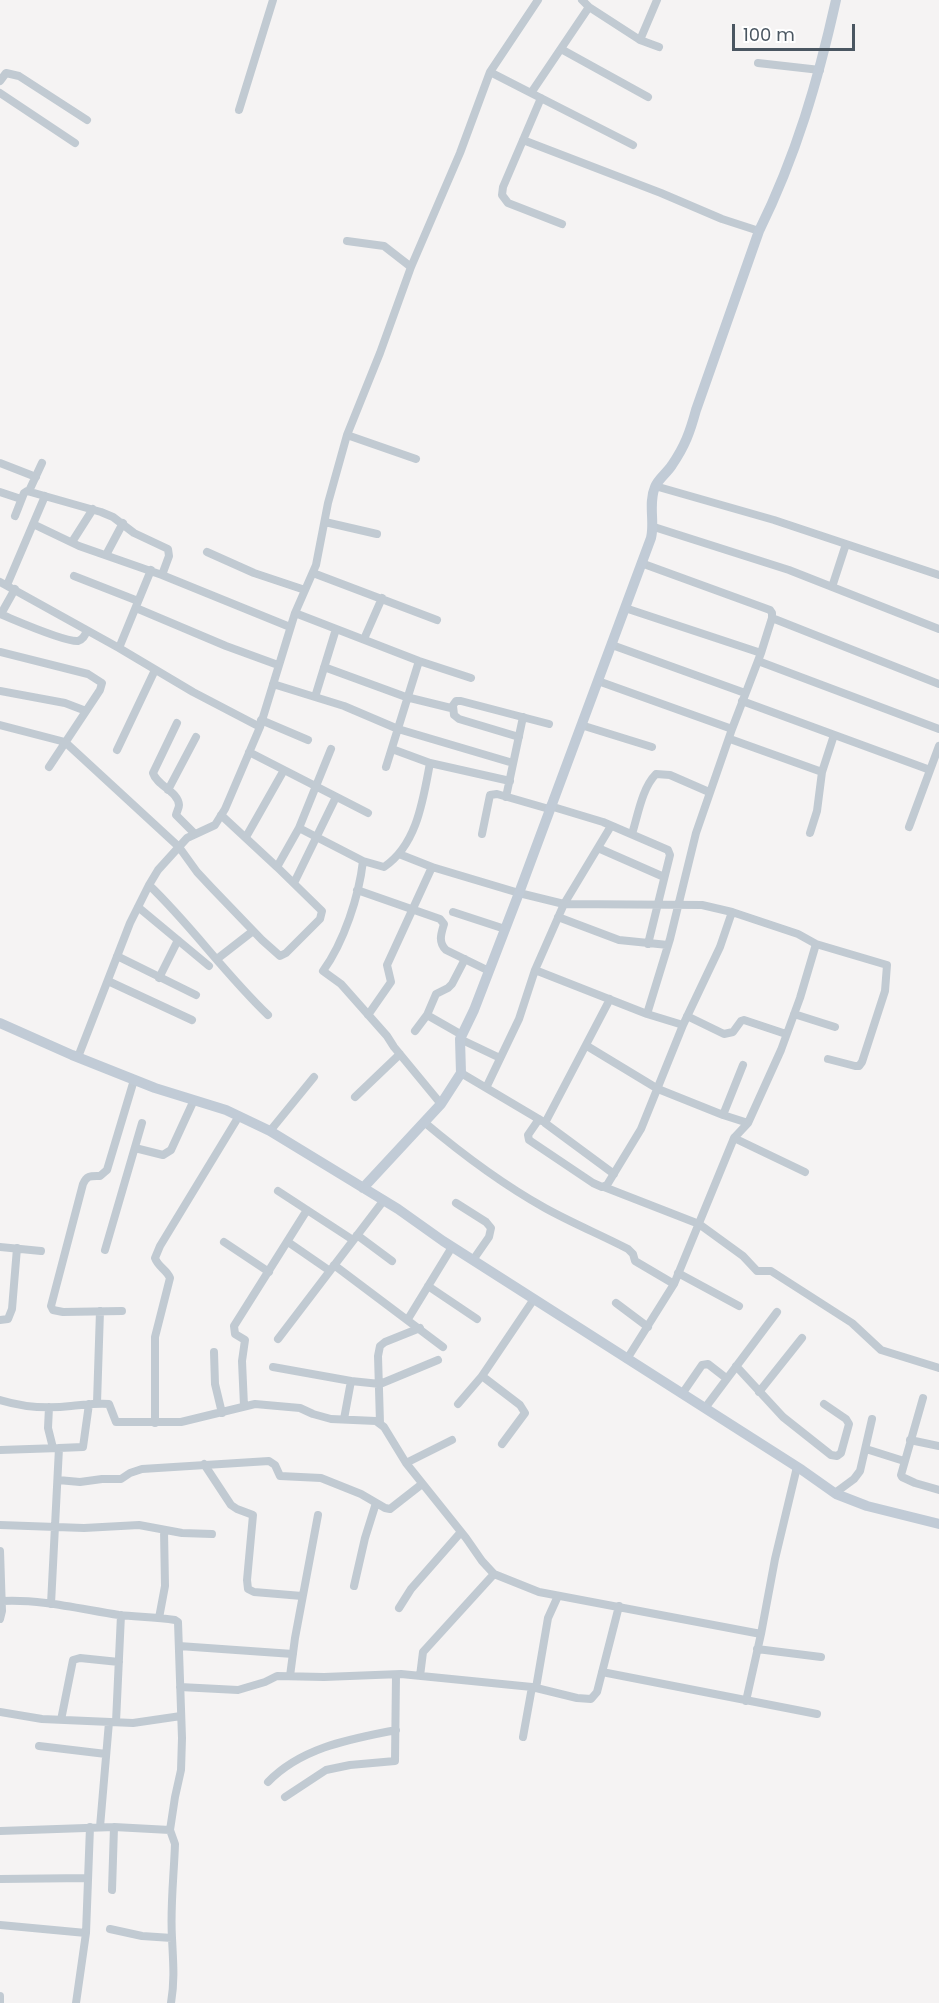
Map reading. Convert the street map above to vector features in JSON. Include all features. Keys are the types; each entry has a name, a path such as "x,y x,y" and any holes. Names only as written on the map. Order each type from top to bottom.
{"street":[{"path":"239,110 273,0"},
{"path":"78,1057 117,956 149,885 158,870 187,838 215,825 249,752 290,627 321,549 328,502 347,435 380,354 411,267 460,153 490,72 538,0"},
{"path":"582,0 589,8 640,40 659,46"},
{"path":"640,40 657,0"},
{"path":"363,1188 441,1104 461,1073 461,1037 474,1010 519,893 654,527 655,486 671,468 688,440 696,410 759,231 800,136 820,70 836,0"},
{"path":"531,93 589,8"},
{"path":"561,49 648,97"},
{"path":"758,63 820,70"},
{"path":"0,81 6,72 19,76 87,120"},
{"path":"490,72 633,145"},
{"path":"0,93 75,143"},
{"path":"541,98 502,191 504,200 562,224"},
{"path":"523,140 722,219 759,231"},
{"path":"347,240 384,246 411,267"},
{"path":"347,435 416,459"},
{"path":"0,463 36,477"},
{"path":"15,516 24,493 29,491 42,463"},
{"path":"655,486 774,520 939,575"},
{"path":"29,491 113,517 134,532 168,549 169,556 162,575"},
{"path":"0,492 21,499"},
{"path":"45,496 7,585 0,614 57,636 78,641 83,639 87,631"},
{"path":"72,542 93,509"},
{"path":"325,522 377,534"},
{"path":"106,555 123,523"},
{"path":"33,524 72,542 151,570 290,627"},
{"path":"654,527 832,586 939,629"},
{"path":"832,586 846,544"},
{"path":"207,552 254,573 305,590"},
{"path":"641,563 762,606 772,613 759,657 696,832 679,905 647,1014"},
{"path":"119,648 151,570"},
{"path":"313,573 437,620"},
{"path":"74,576 226,646 278,665"},
{"path":"7,585 155,670 260,723 308,740"},
{"path":"364,639 382,598"},
{"path":"625,608 759,657 939,729"},
{"path":"295,613 419,661 471,678"},
{"path":"772,618 939,684"},
{"path":"315,697 336,629"},
{"path":"612,645 834,735 930,770"},
{"path":"0,652 88,674 100,680 102,685 49,767"},
{"path":"386,767 419,661"},
{"path":"324,667 406,697 448,708 453,706"},
{"path":"117,750 155,670"},
{"path":"598,681 732,729"},
{"path":"273,684 344,706 398,729 513,763"},
{"path":"0,691 64,703 86,711"},
{"path":"519,737 459,719 454,715 453,706 456,701 461,701 549,724"},
{"path":"506,797 523,717"},
{"path":"177,723 153,773 156,780 179,804 177,817 195,834"},
{"path":"0,725 65,742 179,847 197,872 280,956 286,953 320,919 321,908 221,815"},
{"path":"581,725 652,747"},
{"path":"810,833 817,811 822,772 834,735"},
{"path":"168,790 196,737"},
{"path":"730,739 822,772"},
{"path":"909,827 939,746"},
{"path":"277,867 299,828 331,749"},
{"path":"392,749 430,763 510,781"},
{"path":"249,752 368,813"},
{"path":"299,828 363,861 384,867 396,859 414,830 424,796 430,763"},
{"path":"246,837 284,770"},
{"path":"632,834 647,788 656,774 670,775 710,792"},
{"path":"482,834 489,797 493,794 611,826 668,850 670,855 648,944"},
{"path":"294,882 336,797"},
{"path":"486,1088 519,1019 535,970 564,904 611,826"},
{"path":"598,848 664,877"},
{"path":"399,854 432,867 564,904 702,905 732,912 798,934 816,944 888,965 885,991 859,1066 828,1059"},
{"path":"363,861 361,878 334,955 323,971 341,984 387,1036 441,1104"},
{"path":"368,1015 389,987 392,978 387,965 432,867"},
{"path":"149,885 168,903 268,1015"},
{"path":"357,890 443,921 442,946 489,971"},
{"path":"138,907 209,966"},
{"path":"453,912 505,929"},
{"path":"604,1187 641,1130 683,1024 720,947 732,912"},
{"path":"558,917 619,940 668,945"},
{"path":"217,959 253,931"},
{"path":"159,978 178,940"},
{"path":"627,1359 674,1284 734,1138 748,1123 794,1014 816,944"},
{"path":"117,956 196,995"},
{"path":"415,1031 427,1015 436,994 452,984 465,959"},
{"path":"535,970 647,1014 683,1024"},
{"path":"108,981 192,1020"},
{"path":"610,999 587,1046 542,1121 528,1135 529,1140 593,1184 699,1224 742,1256 757,1271 771,1271 852,1323 881,1350 939,1368"},
{"path":"794,1014 835,1027"},
{"path":"427,1015 500,1058"},
{"path":"687,1016 724,1034 733,1032 744,1020 786,1034"},
{"path":"0,1023 134,1080 226,1110 270,1131 384,1200 452,1247 835,1493 867,1506 939,1524"},
{"path":"587,1046 657,1089 748,1123"},
{"path":"355,1097 400,1054"},
{"path":"723,1115 743,1065"},
{"path":"461,1073 542,1121 614,1174"},
{"path":"270,1131 314,1077"},
{"path":"122,1311 56,1311 51,1309 51,1303 83,1184 89,1176 100,1176 107,1170 134,1080"},
{"path":"135,1148 163,1155 171,1150 194,1100"},
{"path":"155,1423 155,1337 171,1278 156,1263 155,1258 160,1246 239,1116"},
{"path":"424,1122 512,1188 546,1209 628,1249 635,1261 674,1284"},
{"path":"105,1250 142,1123"},
{"path":"734,1138 805,1172"},
{"path":"278,1191 392,1261"},
{"path":"278,1339 384,1200"},
{"path":"456,1203 486,1222 491,1228 489,1237 473,1260"},
{"path":"244,1406 242,1361 245,1340 235,1334 233,1329 308,1210"},
{"path":"224,1242 269,1272"},
{"path":"288,1242 332,1268 408,1319 443,1347"},
{"path":"0,1247 41,1251"},
{"path":"408,1319 452,1247"},
{"path":"0,1320 8,1319 12,1309 17,1248"},
{"path":"678,1273 739,1306"},
{"path":"428,1286 477,1319"},
{"path":"458,1404 482,1376 534,1299"},
{"path":"616,1303 648,1327"},
{"path":"0,1450 83,1447 93,1403 100,1311"},
{"path":"705,1408 777,1312"},
{"path":"420,1329 380,1346 378,1356 380,1423 406,1463 494,1574 539,1592 761,1634"},
{"path":"759,1392 802,1338"},
{"path":"214,1352 214,1384 222,1413"},
{"path":"273,1367 351,1382 380,1384 438,1360"},
{"path":"682,1394 702,1365 708,1364 726,1378"},
{"path":"736,1365 783,1417 825,1450 837,1456 841,1454 849,1424 846,1419 824,1404"},
{"path":"482,1376 520,1405 525,1413 502,1444"},
{"path":"344,1419 351,1382"},
{"path":"923,1398 901,1474 904,1479 939,1490"},
{"path":"0,1400 49,1407 108,1404 116,1422 181,1422 255,1404 290,1406 331,1419 380,1423"},
{"path":"49,1407 48,1428 56,1448 58,1480 51,1604"},
{"path":"835,1493 854,1479 860,1471 872,1419"},
{"path":"406,1463 452,1440"},
{"path":"910,1440 939,1446"},
{"path":"866,1449 904,1461"},
{"path":"58,1480 80,1482 121,1479 142,1469 269,1461 275,1465 280,1476 321,1478 361,1494 385,1508 395,1507 422,1484"},
{"path":"204,1464 231,1505 252,1513 254,1517 248,1589 255,1592 302,1596"},
{"path":"746,1701 797,1467"},
{"path":"354,1586 376,1503"},
{"path":"290,1676 302,1596 318,1515"},
{"path":"0,1525 84,1528 139,1525 182,1533 212,1534"},
{"path":"159,1618 165,1586 164,1530"},
{"path":"399,1608 417,1582 461,1532"},
{"path":"0,1551 2,1601 0,1619"},
{"path":"420,1676 423,1652 494,1574"},
{"path":"524,1737 548,1618 558,1596"},
{"path":"2,1601 16,1600 121,1615 177,1620 181,1770 170,1830 175,1844 172,1938 174,1987 171,2003"},
{"path":"180,1688 238,1689 265,1682 277,1676 396,1675 534,1687 591,1699 597,1692 619,1606"},
{"path":"100,1827 106,1754 119,1662 121,1615"},
{"path":"179,1646 293,1654"},
{"path":"758,1649 821,1657"},
{"path":"61,1720 73,1660 80,1658 119,1662"},
{"path":"602,1672 817,1714"},
{"path":"285,1797 326,1770 350,1765 395,1761 396,1675"},
{"path":"0,1712 61,1720 133,1723 181,1716"},
{"path":"268,1782 280,1770 317,1749 396,1730"},
{"path":"39,1746 106,1754"},
{"path":"0,1831 90,1827 170,1830"},
{"path":"76,2003 86,1933 90,1827"},
{"path":"112,1890 114,1827"},
{"path":"0,1879 88,1878"},
{"path":"0,1925 86,1933"},
{"path":"110,1929 129,1934 172,1938"},
{"path":"0,1996 0,2003"}]}
